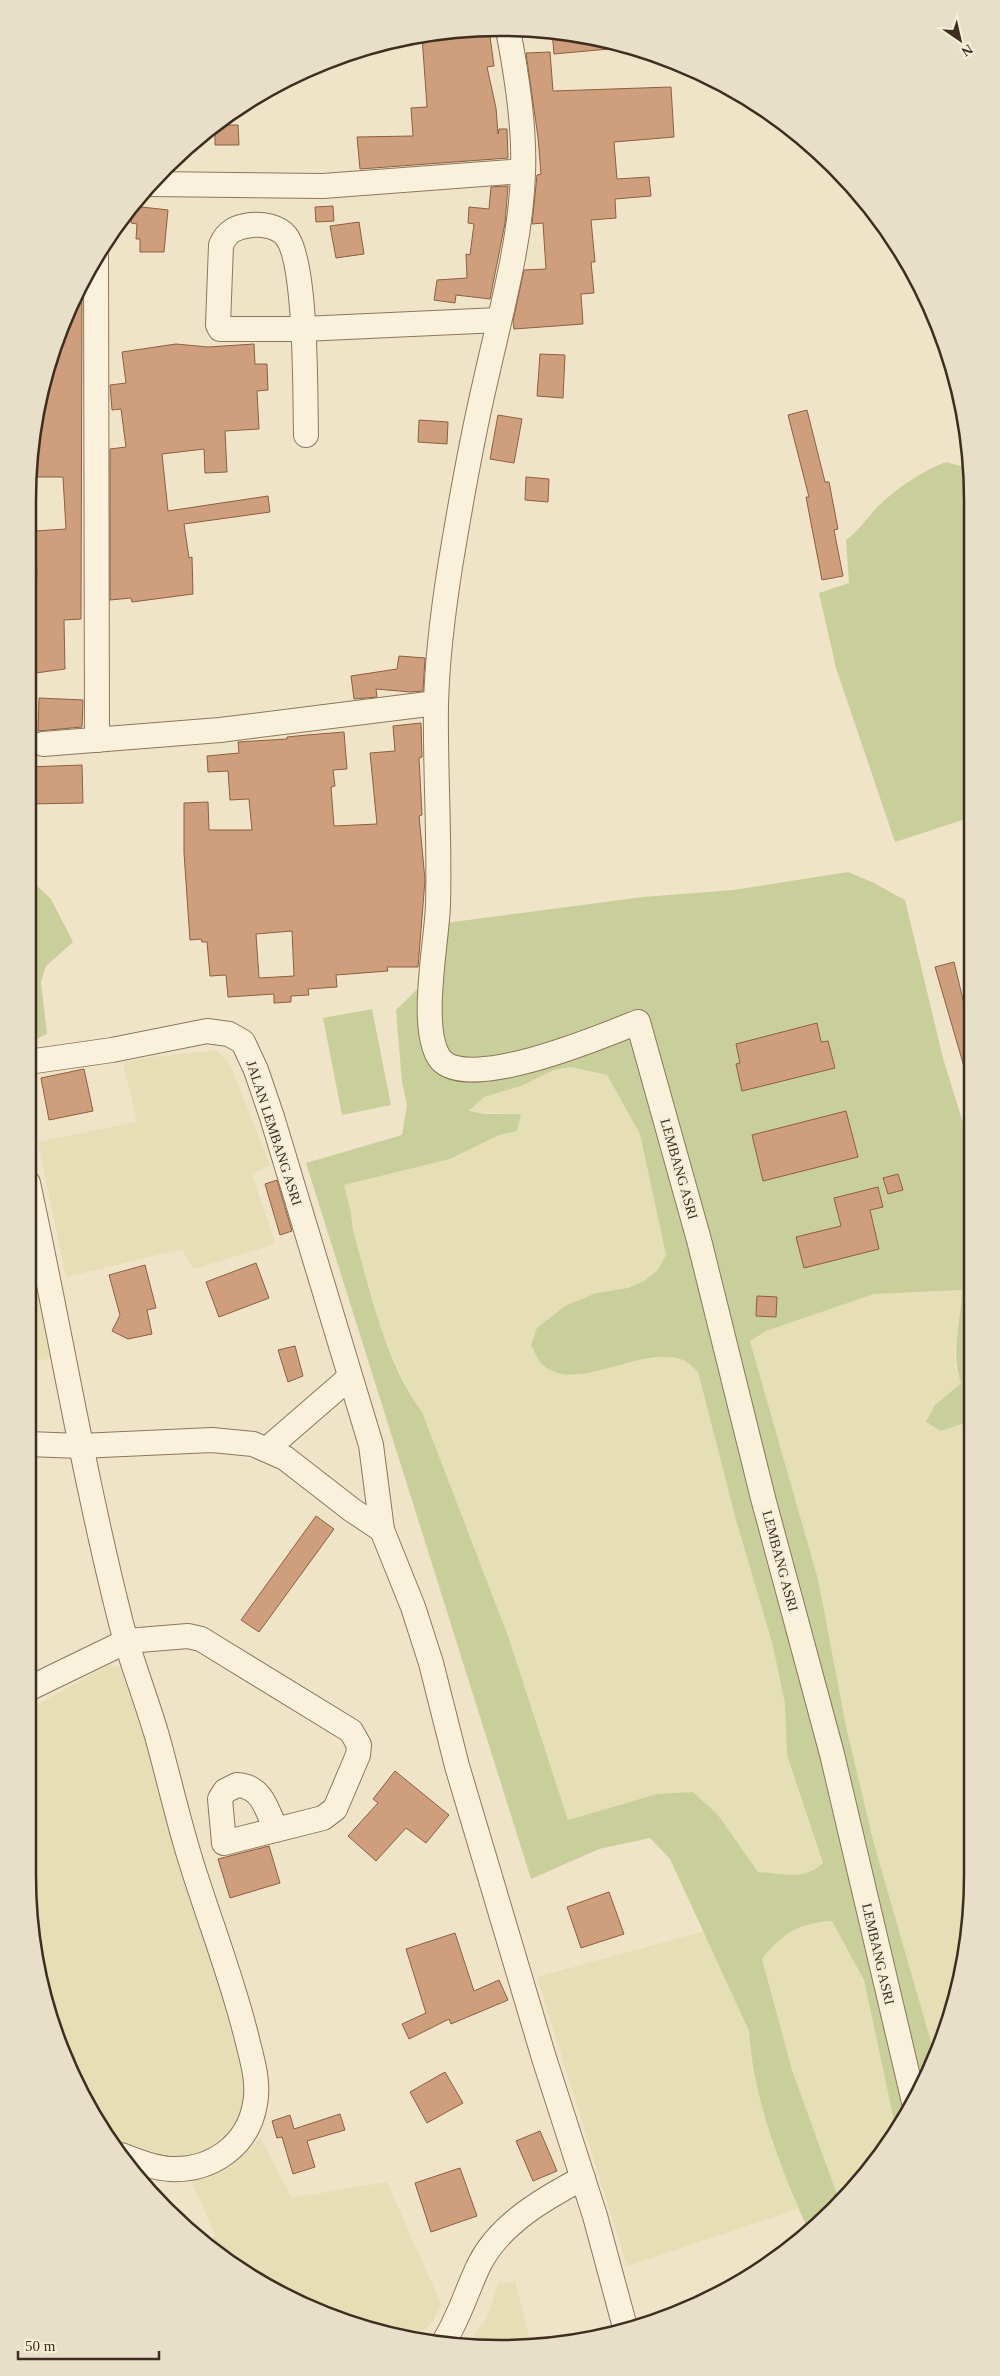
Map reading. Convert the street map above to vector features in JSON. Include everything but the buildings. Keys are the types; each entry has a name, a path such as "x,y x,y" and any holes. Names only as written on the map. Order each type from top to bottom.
{"street":[{"path":"43,744 220,730 436,703 450,569 480,405 512,253 524,171 523,137 509,36"},
{"path":"160,184 323,186 524,171"},
{"path":"306,435 303,329 298,269 291,243 281,231 264,225 244,226 230,231 221,244 218,327 223,330 303,329 499,320"},
{"path":"96,272 97,740"},
{"name":"LEMBANG ASRI","path":"436,703 438,907 430,996 433,1037 442,1060 456,1068 479,1070 498,1068 550,1054 638,1022 699,1240 763,1498 832,1754 911,2090"},
{"name":"JALAN LEMBANG ASRI","path":"36,1061 112,1050 206,1031 229,1034 243,1042 256,1070 272,1117 349,1378"},
{"path":"36,1223 80,1446 127,1640 160,1746 188,1854 231,1978 251,2057 256,2088 255,2104 245,2131 228,2153 216,2160 201,2166 167,2169 132,2158"},
{"path":"267,1449 349,1378 371,1445 382,1530 413,1607 431,1663 457,1766 583,2178 624,2323"},
{"path":"36,1444 80,1446 212,1440 239,1441 267,1449 285,1458 352,1510 382,1530"},
{"path":"36,1685 127,1640 182,1636 201,1639 351,1731 356,1737 358,1755 332,1812 323,1818 276,1830"},
{"path":"446,2337 482,2260 498,2239 526,2213 551,2195 583,2178"}],"shaded area":[{"path":"217,1050 231,1066 270,1165 252,1174 275,1242 266,1247 193,1269 182,1249 66,1277 38,1142 137,1122 123,1063 152,1057"},
{"path":"571,1067 607,1075 640,1134 666,1255 658,1270 644,1281 628,1288 596,1293 572,1376 629,1361 667,1357 685,1361 698,1372 736,1520 773,1646 785,1704 787,1755 823,1863 814,1871 798,1877 758,1872 718,1815 657,1794 568,1820 508,1636 422,1412 412,1398 384,1338 353,1231 344,1185 450,1159 499,1135 517,1131 502,1113 469,1112 484,1097 521,1086 554,1070"},
{"path":"36,1285 51,1358 36,1361"},
{"path":"963,1290 955,1348 955,1367 961,1383 935,1405 941,1431 964,1423 963,1906 955,1966 948,1996 932,2044 873,1840 846,1726 818,1579 750,1341 766,1331 874,1294"},
{"path":"110,1664 120,1667 161,1783 246,2086 246,2103 231,2131 207,2150 189,2157 171,2158 118,2140 98,2108 84,2081 61,2025 45,1966 37,1906 36,1706"},
{"path":"832,1921 864,1980 894,2121 868,2158 837,2195 792,2070 762,1959 779,1939 787,1933 813,1922"},
{"path":"705,1931 749,2031 750,2049 771,2140 798,2209 627,2266 537,1977"},
{"path":"260,2137 292,2198 387,2182 441,2304 433,2321 427,2327 419,2333 410,2331 351,2315 323,2304 268,2278 242,2262 212,2240 215,2235 192,2182 230,2162 253,2146"},
{"path":"515,2281 530,2339 471,2339 487,2318 498,2284"}],"green space":[{"path":"946,462 963,467 964,820 895,842 836,668 819,593 849,583 846,540 888,497 927,471"},
{"path":"848,872 872,882 905,900 943,1058 964,1126 964,1423 941,1431 926,1422 935,1405 961,1383 956,1360 956,1348 962,1290 874,1294 766,1331 750,1341 818,1579 846,1726 873,1840 932,2044 916,2081 894,2121 864,1980 832,1921 810,1924 792,1931 777,1942 762,1959 792,2070 837,2195 806,2225 769,2132 756,2081 749,2031 670,1859 650,1838 599,1849 531,1879 306,1163 402,1135 407,1105 402,1082 396,1010 437,970 445,923 643,897 733,890","holes":["571,1067 607,1075 640,1134 666,1255 658,1270 644,1281 628,1288 596,1293 565,1306 537,1328 531,1345 540,1362 553,1372 570,1375 587,1373 646,1359 665,1357 683,1360 698,1372 736,1520 773,1646 785,1704 787,1755 823,1863 808,1873 784,1875 758,1872 718,1815 693,1792 657,1794 568,1820 508,1636 422,1412 409,1392 388,1348 353,1231 344,1185 450,1159 499,1135 517,1131 521,1114 485,1114 469,1111 484,1097 521,1086 554,1070"]},
{"path":"36,885 51,899 73,942 46,966 41,982 47,1034 36,1039"},
{"path":"372,1009 391,1105 342,1115 323,1018"}]}
